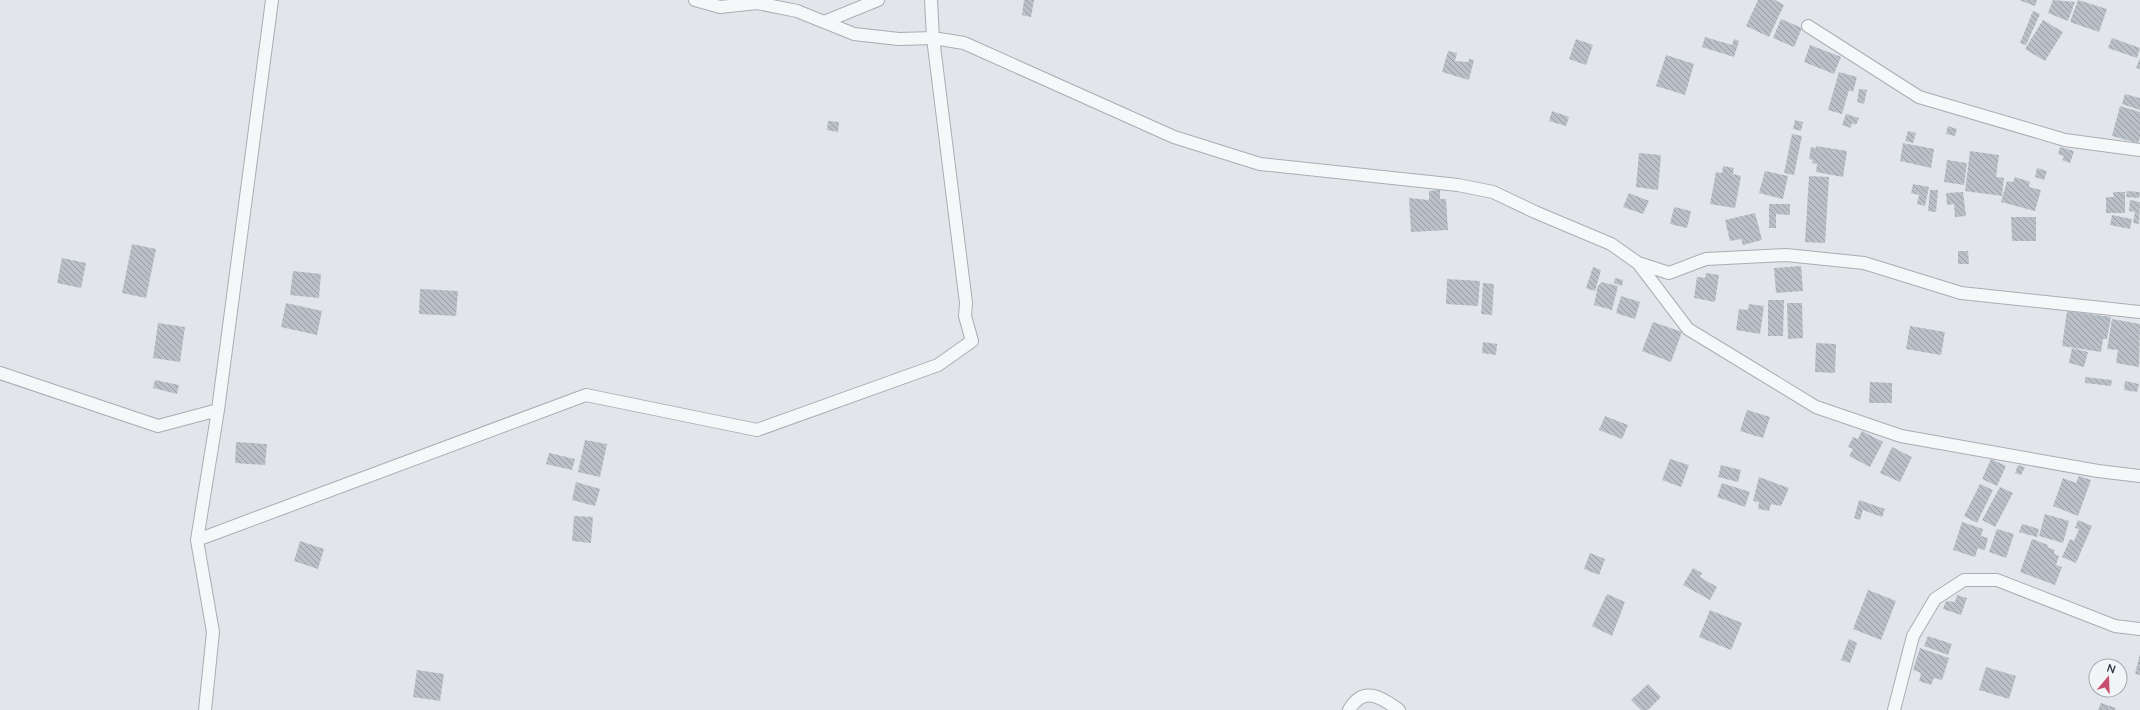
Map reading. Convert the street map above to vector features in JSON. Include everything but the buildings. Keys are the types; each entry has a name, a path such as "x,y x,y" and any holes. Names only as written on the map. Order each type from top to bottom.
{"street":[{"path":"205,710 212,632 197,540 218,410 272,0"},
{"path":"695,0 720,6 757,3 797,11 854,34 899,39 933,38 964,43 1174,137 1260,164 1458,185 1493,192 1611,244 1638,263 1669,273 1706,259 1786,255 1864,263 1961,293 2140,312"},
{"path":"824,22 878,0"},
{"path":"197,540 586,395 757,430 938,365 972,341 965,316 966,303 933,38 931,0"},
{"path":"1808,26 1919,97 2065,140 2140,150"},
{"path":"1638,263 1688,329 1816,407 1901,436 2098,471 2140,476"},
{"path":"0,373 158,426 218,410"},
{"path":"1894,710 1913,636 1935,599 1964,580 1997,580 2114,626 2140,629"},
{"path":"1349,710 1355,700 1367,695 1383,698 1399,710"}]}
